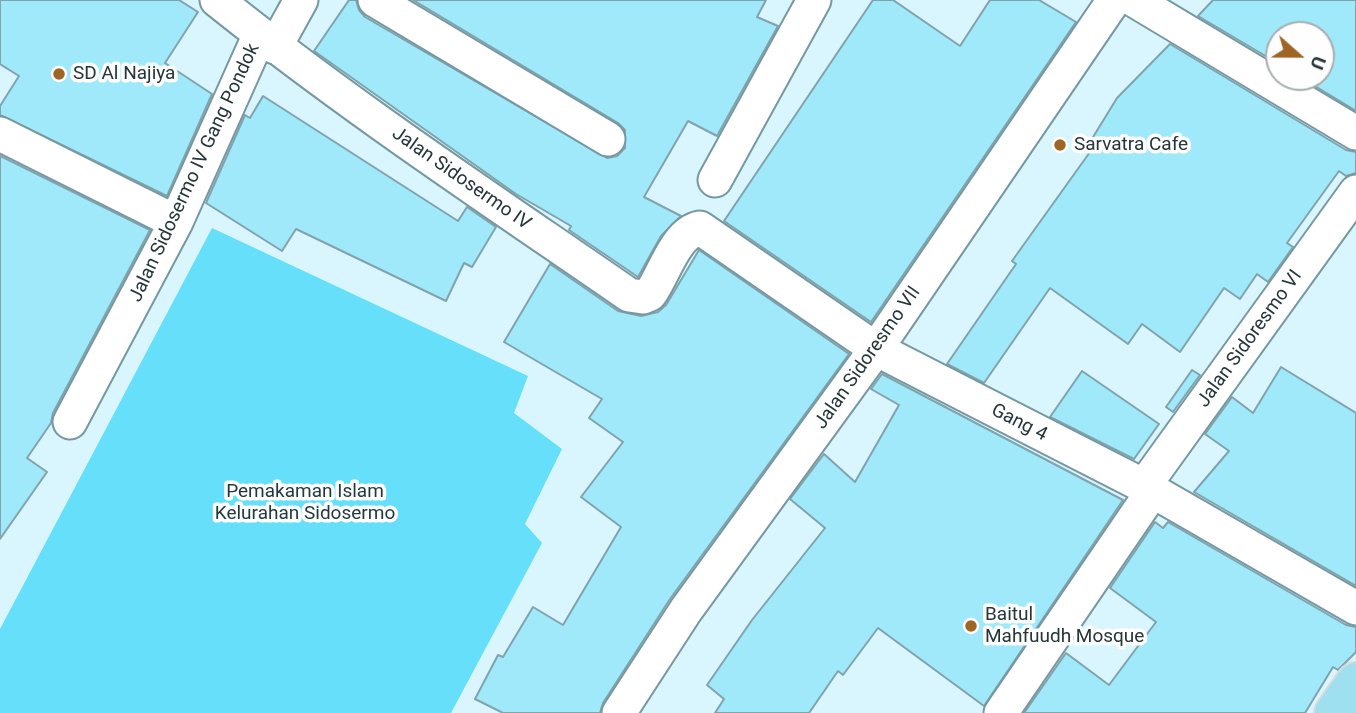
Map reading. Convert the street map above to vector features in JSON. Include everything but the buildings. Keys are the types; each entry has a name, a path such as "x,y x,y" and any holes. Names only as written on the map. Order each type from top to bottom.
{"main road":[{"path":"1334,713 1356,682"}],"street":[{"name":"Jalan Sidosermo IV","path":"217,0 267,41 629,295 643,297 650,294 691,230"},
{"name":"Jalan Sidosermo IV Gang Pondok","path":"70,422 176,222 267,41 301,0"},
{"path":"375,0 608,139"},
{"path":"715,180 814,0"},
{"name":"Jalan Sidoresmo VII","path":"619,713 686,610 876,349 1114,0"},
{"path":"1134,0 1356,133"},
{"path":"0,134 176,222"},
{"name":"Jalan Sidoresmo VI","path":"1001,713 1148,489 1356,192"},
{"name":"Gang 4","path":"691,230 700,228 876,349 1148,489 1356,608"}],"green space":[{"name":"Pemakaman Islam Kelurahan Sidosermo","path":"212,228 528,376 514,413 562,449 525,524 542,543 451,713 0,713 0,629"}],"place":[{"name":"SD Al Najiya","path":"59,74"},
{"name":"Sarvatra Cafe","path":"1060,145"},
{"name":"Baitul Mahfuudh Mosque","path":"971,626"}]}
